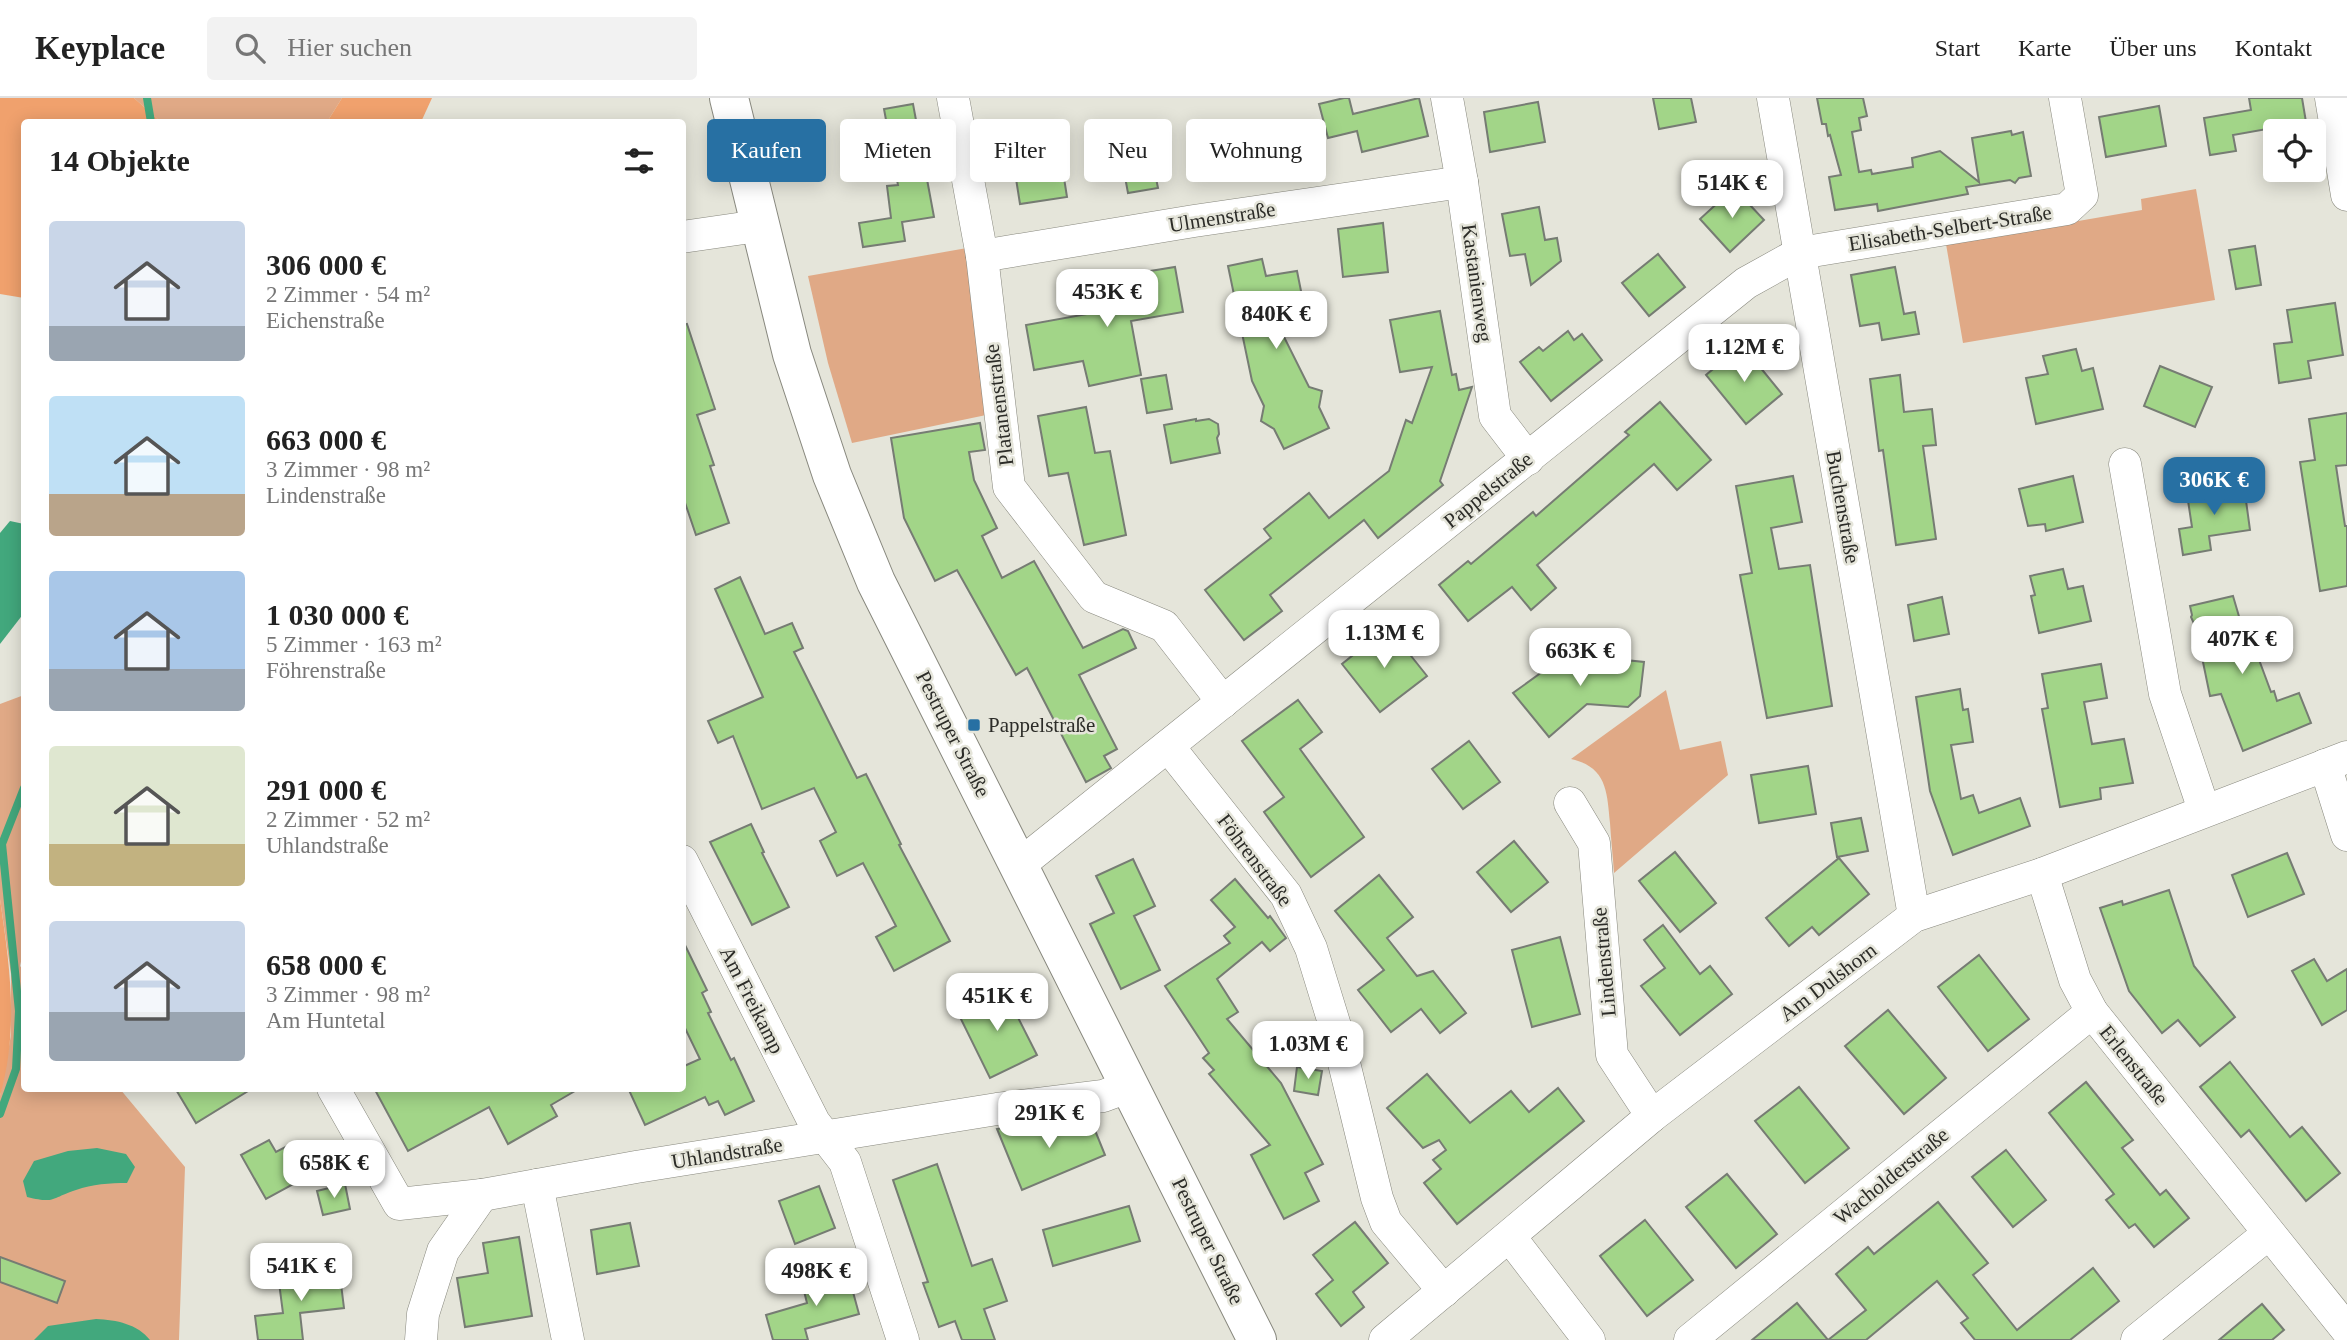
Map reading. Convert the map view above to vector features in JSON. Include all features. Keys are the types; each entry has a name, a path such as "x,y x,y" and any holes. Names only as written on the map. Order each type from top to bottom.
{"street":[{"name":"Pestruper Straße","path":"729,98 758,226 792,354 832,475 876,582 1257,1340"},
{"name":"Platanenstraße","path":"953,98 982,256 1009,486 1094,597 1164,626 1223,702"},
{"name":"Kastanienweg","path":"1447,98 1462,182 1495,416 1528,458"},
{"name":"Buchenstraße","path":"1773,98 1914,916"},
{"name":"Elisabeth-Selbert-Straße","path":"1800,253 2067,209 2082,195 2065,98"},
{"path":"2331,98 2347,195"},
{"name":"Ulmenstraße","path":"982,256 1194,221 1462,182"},
{"path":"686,236 758,226"},
{"name":"Pappelstraße","path":"1018,865 1746,284 1800,253"},
{"path":"2125,464 2165,694 2204,810"},
{"name":"Föhrenstraße","path":"1168,746 1286,895 1311,948 1335,1026 1377,1198 1386,1222 1444,1291"},
{"path":"2336,761 2347,835"},
{"name":"Am Dulshorn","path":"1385,1340 1652,1116 1914,916 2042,874 2336,761"},
{"name":"Lindenstraße","path":"1570,803 1594,843 1612,1055 1652,1116"},
{"name":"Am Freikamp","path":"686,869 814,1122 845,1163 903,1340"},
{"name":"Erlenstraße","path":"2042,874 2075,980 2092,1012 2347,1330"},
{"name":"Wacholderstraße","path":"1690,1340 2092,1012"},
{"name":"Uhlandstraße","path":"335,1092 398,1204 481,1195 997,1109 1103,1096 1130,1086"},
{"path":"537,1185 568,1340"},
{"path":"421,1340 424,1314 443,1251 481,1195"},
{"path":"2137,1340 2268,1234"},
{"path":"1510,1237 1589,1340"}],"shaded area":[{"path":"0,98 134,98 158,119 21,119 21,298 0,294"},
{"path":"134,98 342,98 329,119 158,119"},
{"path":"342,98 432,98 422,119 329,119"},
{"path":"2196,189 2215,300 1963,343 1946,244 2142,210 2141,199"},
{"path":"967,248 991,414 852,443 828,363 808,276"},
{"path":"10,521 21,523 21,617 0,644 0,533"},
{"path":"1666,690 1680,750 1721,741 1728,775 1614,873 1608,801 1603,782 1592,768 1571,759"},
{"path":"21,696 21,1092 122,1092 185,1167 179,1340 0,1340 0,1096 11,1035 11,974 0,899 0,704"},
{"path":"0,899 7,949 11,1022 6,1071 0,1096"},
{"path":"97,1148 126,1154 135,1167 127,1183 88,1186 49,1200 27,1197 23,1181 34,1161 68,1151"},
{"path":"96,1319 126,1324 139,1330 150,1340 34,1340 48,1326"}],"building":[{"path":"1349,98 1353,114 1419,98 1428,136 1362,152 1357,131 1328,138 1326,119 1323,119 1319,104"},
{"path":"1653,98 1691,98 1696,122 1659,129"},
{"path":"1817,98 1863,98 1867,116 1859,118 1861,130 1852,132 1859,172 1871,170 1872,174 1913,167 1912,158 1940,151 1979,182 1972,138 2011,131 2012,135 2023,132 2031,176 2019,178 2015,183 2010,180 1966,187 1968,194 1878,211 1877,204 1835,210 1829,177 1841,175 1826,124 1822,124"},
{"path":"2249,98 2302,98 2306,119 2263,119 2263,130 2233,135 2236,151 2210,155 2204,118 2251,110"},
{"path":"1538,102 1545,142 1490,152 1484,112"},
{"path":"913,104 916,119 886,119 884,109"},
{"path":"2159,106 2166,146 2106,157 2099,117"},
{"path":"897,182 927,182 934,217 902,222 905,241 863,247 859,223 891,218 887,186 898,185"},
{"path":"1017,182 1065,182 1067,197 1020,204"},
{"path":"1126,182 1157,182 1158,188 1128,193"},
{"path":"1734,188 1764,220 1730,252 1700,219"},
{"path":"1539,207 1545,240 1557,238 1561,261 1531,285 1525,254 1510,256 1502,214"},
{"path":"1383,223 1388,272 1343,277 1338,229"},
{"path":"2255,246 2261,285 2236,289 2229,250"},
{"path":"1658,254 1685,287 1649,316 1622,283"},
{"path":"1262,259 1266,276 1297,271 1306,316 1277,323 1309,387 1322,391 1319,407 1329,428 1284,449 1274,429 1261,421 1264,406 1252,381 1228,266"},
{"path":"1175,267 1183,312 1131,321 1141,375 1089,386 1083,361 1034,370 1026,325 1118,307 1113,277"},
{"path":"1895,267 1904,314 1915,312 1919,334 1882,340 1879,323 1860,326 1851,275"},
{"path":"2335,303 2343,355 2308,361 2311,378 2279,383 2274,344 2292,342 2287,310"},
{"path":"1440,311 1452,375 1456,374 1459,390 1472,387 1440,481 1443,485 1378,538 1364,520 1270,595 1282,611 1244,640 1205,590 1271,538 1264,529 1309,493 1329,518 1389,471 1406,420 1412,423 1432,367 1400,372 1390,320"},
{"path":"686,324 715,409 697,415 729,523 696,535 686,506"},
{"path":"1568,331 1574,340 1582,334 1602,360 1551,401 1520,362 1539,347 1543,351"},
{"path":"1742,345 1782,394 1746,424 1706,375"},
{"path":"2076,349 2082,371 2093,368 2103,409 2036,424 2026,378 2048,374 2043,356"},
{"path":"2160,366 2212,387 2195,427 2144,406"},
{"path":"1166,375 1172,409 1147,413 1141,379"},
{"path":"1900,375 1904,412 1932,409 1936,445 1923,446 1936,539 1896,545 1883,450 1879,451 1870,379"},
{"path":"1660,402 1711,460 1677,490 1654,464 1537,565 1556,588 1531,610 1512,587 1468,621 1439,585 1468,561 1471,564 1533,512 1536,516 1629,435 1625,432"},
{"path":"1086,407 1095,453 1110,451 1126,535 1084,545 1068,473 1049,476 1038,416"},
{"path":"2347,413 2347,465 2336,466 2347,526 2347,586 2320,591 2300,462 2315,460 2309,419"},
{"path":"1209,419 1218,424 1220,453 1171,463 1164,425"},
{"path":"980,423 985,450 969,452 974,480 997,528 982,536 1002,578 1034,561 1083,648 1123,629 1128,631 1136,648 1079,675 1117,749 1104,756 1111,768 1086,782 1027,668 1016,675 957,570 935,581 904,518 891,438"},
{"path":"1793,476 1802,522 1771,528 1779,569 1810,565 1832,706 1767,718 1740,575 1752,573 1736,486"},
{"path":"2073,476 2083,522 2046,531 2045,524 2028,526 2019,489"},
{"path":"2244,486 2250,530 2209,536 2211,550 2183,555 2179,529 2192,527 2187,494"},
{"path":"2063,569 2068,589 2083,586 2091,621 2039,633 2031,596 2035,595 2030,576"},
{"path":"740,577 765,634 792,623 803,648 794,652 857,778 866,774 901,844 899,845 950,941 894,971 876,937 896,926 863,863 837,876 820,841 836,832 814,788 762,809 733,736 718,743 708,721 763,697 715,589"},
{"path":"2233,596 2243,630 2251,628 2271,692 2274,691 2277,701 2299,693 2311,723 2243,751 2221,694 2210,696 2190,606"},
{"path":"1942,597 1949,634 1914,641 1908,605"},
{"path":"1388,627 1427,676 1380,712 1342,664"},
{"path":"1567,654 1644,662 1640,696 1628,707 1587,704 1549,737 1513,693"},
{"path":"2101,664 2107,698 2084,702 2092,744 2124,739 2133,783 2100,788 2101,799 2060,807 2042,709 2048,708 2042,674"},
{"path":"1960,689 1963,710 1968,709 1973,742 1951,745 1961,799 1973,795 1979,813 2020,798 2030,826 1953,855 1930,791 1916,697"},
{"path":"1298,700 1322,732 1300,749 1364,837 1311,877 1264,812 1284,797 1242,741"},
{"path":"1469,741 1500,782 1463,809 1432,769"},
{"path":"1808,766 1816,814 1759,823 1751,775"},
{"path":"1861,818 1868,851 1837,857 1831,823"},
{"path":"751,824 789,907 752,925 710,842"},
{"path":"1514,841 1548,882 1511,912 1477,872"},
{"path":"1675,852 1716,903 1680,932 1639,881"},
{"path":"2287,853 2304,894 2248,917 2232,875"},
{"path":"1839,858 1869,894 1819,935 1812,927 1789,946 1766,918"},
{"path":"1133,859 1155,906 1134,916 1160,970 1121,989 1090,924 1114,913 1096,876"},
{"path":"1379,875 1413,917 1387,938 1417,976 1433,971 1466,1013 1440,1033 1421,1009 1391,1032 1358,990 1384,970 1335,911"},
{"path":"1235,879 1268,918 1270,916 1286,938 1270,951 1262,942 1217,979 1238,1012 1227,1019 1281,1083 1323,1164 1305,1173 1319,1201 1284,1219 1251,1155 1270,1145 1209,1074 1214,1070 1203,1058 1209,1053 1165,986 1230,943 1224,936 1235,927 1211,900"},
{"path":"2169,890 2194,966 2235,1017 2200,1046 2178,1020 2162,1033 2129,991 2100,908 2122,901 2123,905"},
{"path":"1663,925 1700,974 1710,966 1732,994 1680,1035 1641,986 1665,968 1644,940"},
{"path":"1560,937 1580,1014 1532,1027 1512,950"},
{"path":"686,947 707,990 702,993 711,1012 708,1013 731,1060 734,1058 754,1101 725,1115 718,1101 709,1105 705,1097 645,1125 630,1092 686,1092 686,1065 700,1059 686,1030"},
{"path":"1979,955 2029,1019 1988,1051 1938,987"},
{"path":"2314,959 2327,981 2347,969 2347,1010 2322,1025 2292,971"},
{"path":"1003,988 1037,1055 990,1078 957,1011"},
{"path":"1888,1010 1946,1078 1904,1114 1845,1046"},
{"path":"2230,1062 2290,1137 2302,1127 2340,1173 2306,1201 2249,1130 2241,1137 2200,1087"},
{"path":"1297,1067 1322,1071 1318,1095 1294,1091"},
{"path":"1427,1074 1470,1123 1511,1091 1529,1112 1558,1088 1584,1121 1457,1224 1424,1183 1441,1169 1433,1160 1446,1150 1439,1140 1423,1148 1387,1108"},
{"path":"2086,1082 2133,1140 2122,1148 2160,1195 2166,1190 2189,1218 2154,1247 2135,1224 2129,1228 2106,1200 2114,1194 2049,1113"},
{"path":"1799,1087 1849,1148 1805,1183 1755,1121"},
{"path":"177,1092 246,1092 196,1123"},
{"path":"376,1092 573,1092 551,1105 557,1116 508,1144 489,1107 408,1151"},
{"path":"1090,1118 1105,1155 1022,1190 997,1129 1040,1122 1046,1136"},
{"path":"269,1140 276,1152 295,1142 302,1156 310,1158 308,1168 312,1174 266,1199 241,1155"},
{"path":"2006,1150 2046,1200 2013,1227 1972,1177"},
{"path":"937,1164 972,1266 992,1259 1007,1301 984,1309 995,1340 962,1340 955,1321 939,1327 923,1283 928,1282 893,1180"},
{"path":"1727,1174 1777,1234 1736,1268 1686,1207"},
{"path":"345,1184 350,1209 323,1215 317,1191"},
{"path":"819,1186 835,1228 795,1244 779,1201"},
{"path":"1938,1202 1988,1263 1973,1275 2017,1330 2093,1268 2119,1301 2070,1340 1975,1340 1961,1323 1968,1318 1937,1281 1866,1340 1828,1340 1866,1310 1836,1274 1868,1247 1874,1254"},
{"path":"1129,1206 1140,1241 1053,1266 1043,1230"},
{"path":"1645,1220 1693,1280 1647,1316 1600,1256"},
{"path":"1355,1222 1388,1263 1353,1292 1364,1307 1341,1326 1316,1294 1333,1280 1313,1255"},
{"path":"630,1223 639,1266 597,1274 591,1230"},
{"path":"519,1237 532,1316 465,1327 457,1278 488,1273 483,1243"},
{"path":"0,1257 65,1281 57,1303 0,1282"},
{"path":"339,1268 344,1308 300,1313 303,1340 258,1340 255,1316 283,1313 278,1275"},
{"path":"847,1270 859,1314 805,1329 808,1340 773,1340 766,1315 807,1303 802,1283"},
{"path":"1797,1303 1828,1340 1752,1340"},
{"path":"2262,1304 2284,1330 2272,1340 2219,1340"}],"waterway":[{"path":"147,98 150,119"},
{"path":"0,1114 16,1069 19,1011 2,844 21,796"}],"place":[{"name":"Pappelstraße","path":"974,725"}]}
